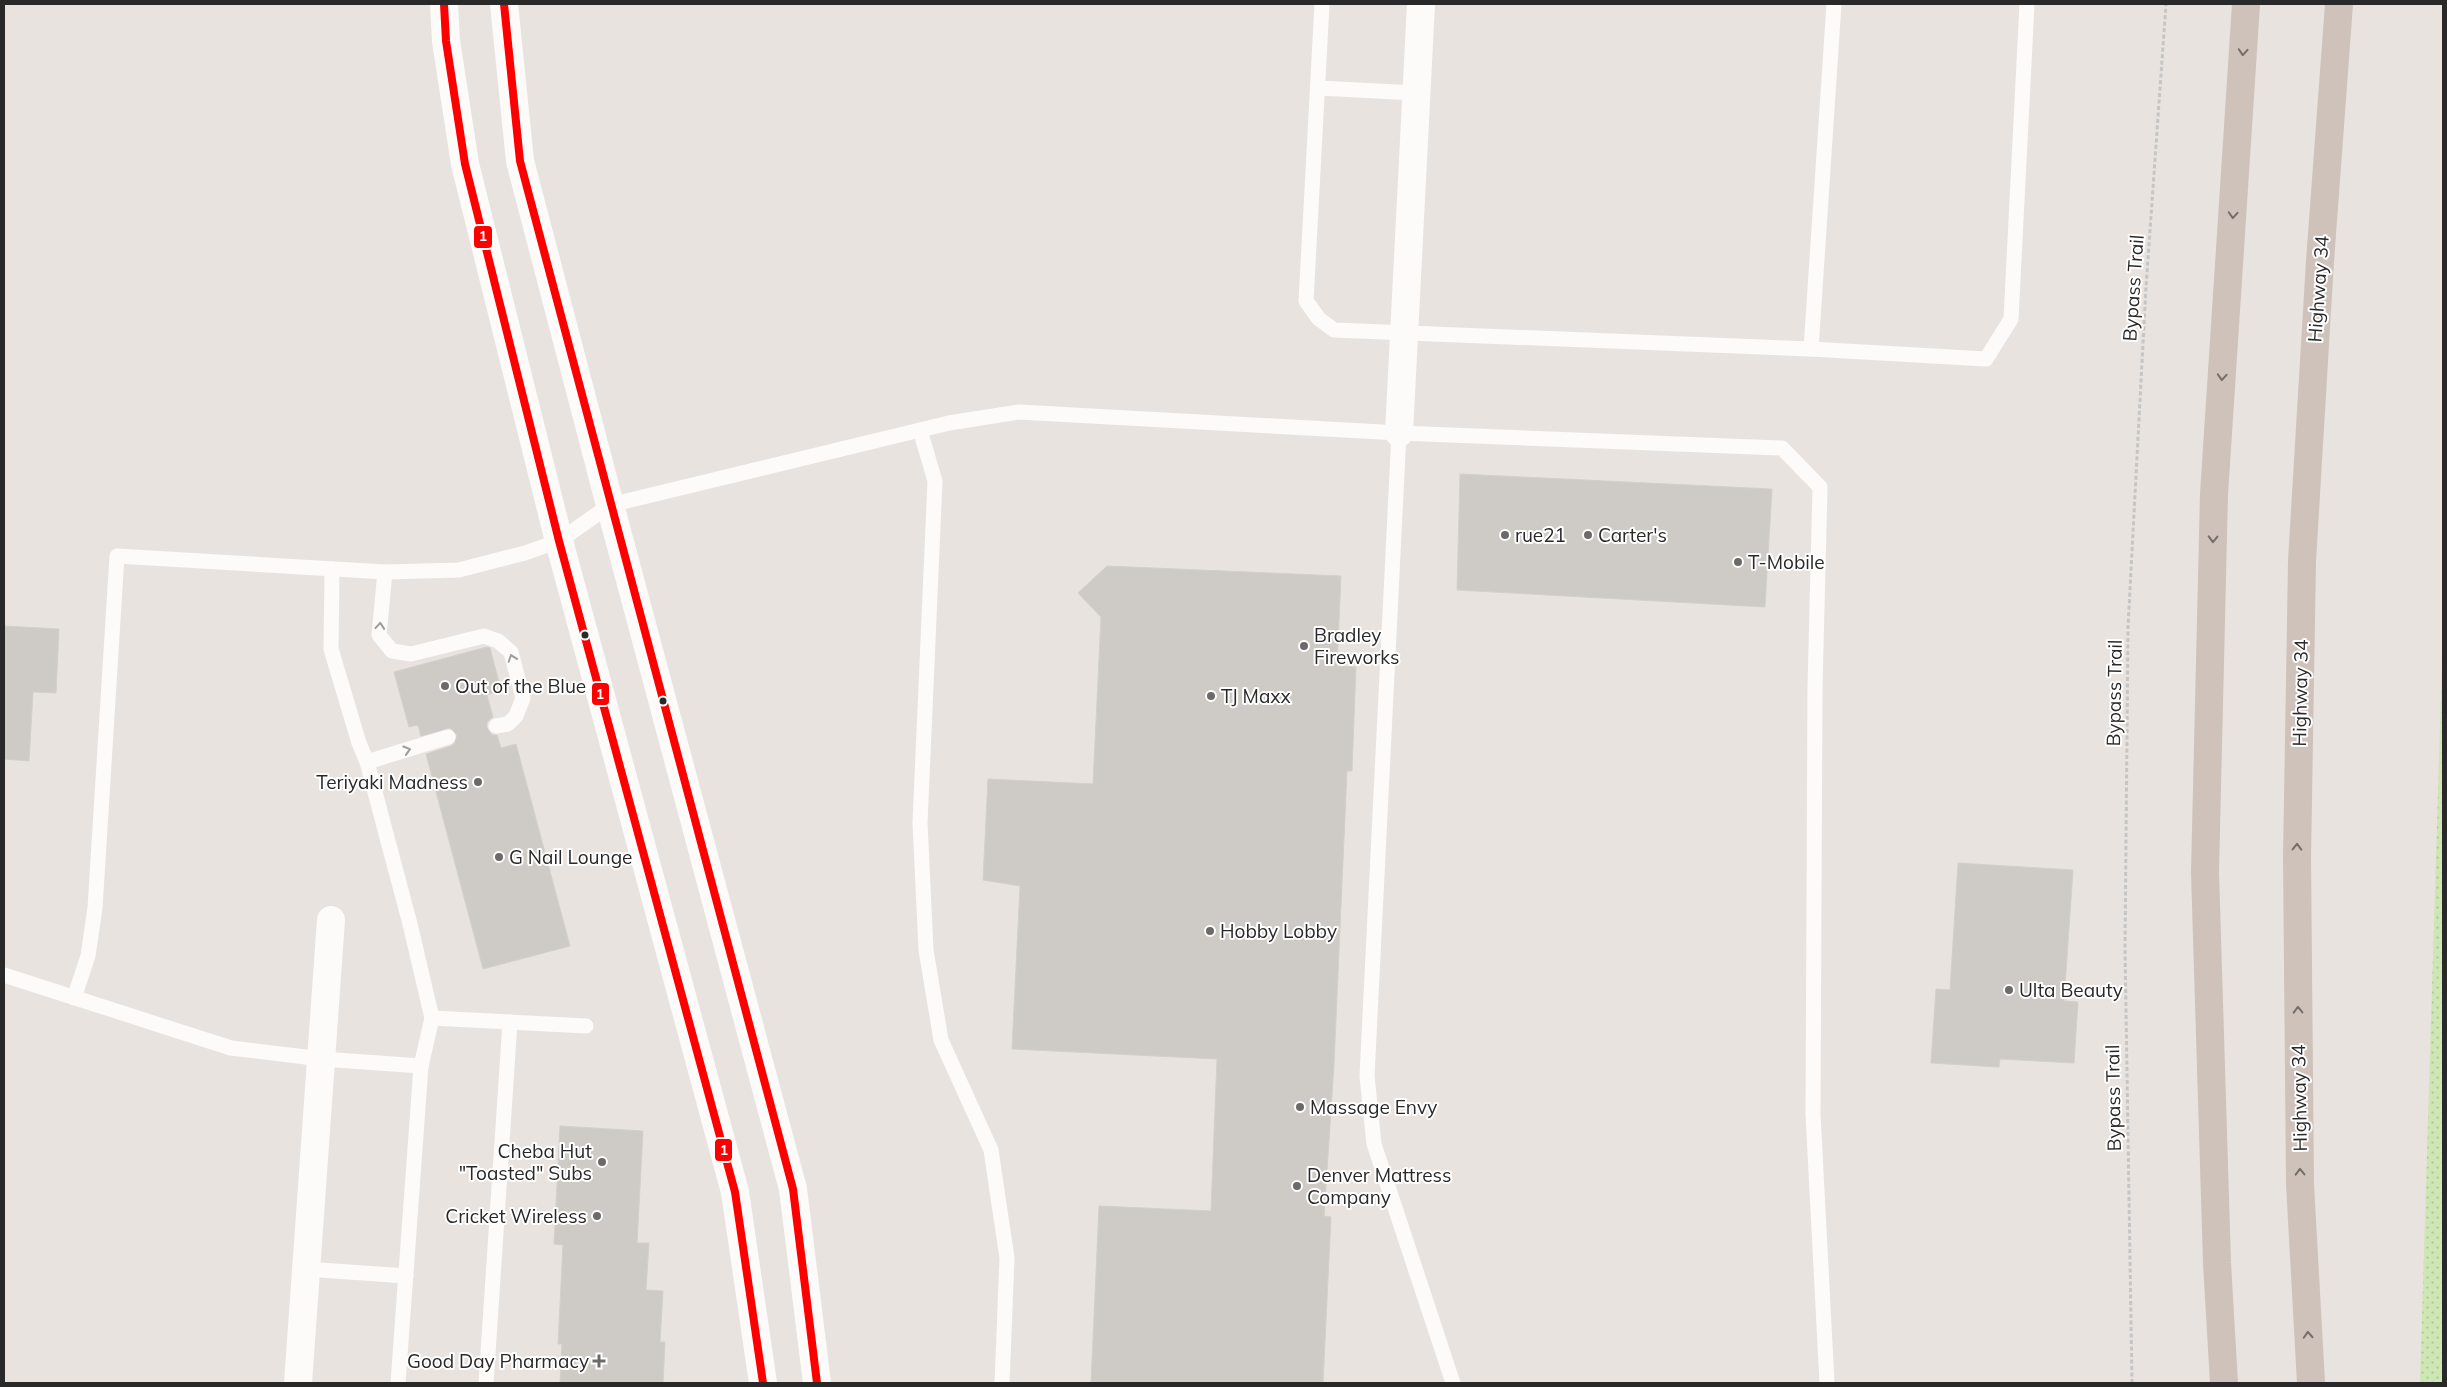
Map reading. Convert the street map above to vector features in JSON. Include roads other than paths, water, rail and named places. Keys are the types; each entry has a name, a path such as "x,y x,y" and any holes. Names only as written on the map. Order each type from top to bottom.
{"highway":[{"path":"2224,1383 2217,1263 2205,872 2214,494 2246,4"},
{"name":"Highway 34","path":"2311,1383 2300,1154 2297,858 2302,561 2320,261 2339,4"}],"street":[{"path":"444,4 446,41 465,164 559,541 735,1192 763,1383"},
{"path":"504,4 520,161 793,1189 816,1383"},
{"path":"1398,432 1421,4"},
{"path":"298,1383 332,920"}],"lane":[{"path":"1322,4 1306,301 1319,319 1334,330 1811,349 1986,359 2011,319 2027,4"},
{"path":"1811,349 1834,4"},
{"path":"1318,88 1416,93"},
{"path":"74,998 88,956 95,908 117,556 385,572 459,570 559,541 610,505 920,430 1019,412 1398,432 1782,448 1820,487 1815,706 1813,1114 1827,1383"},
{"path":"920,430 935,481 920,823 926,950 941,1040 991,1150 1007,1258 1002,1383"},
{"path":"1398,432 1367,1076 1374,1144 1452,1383"},
{"path":"332,569 331,649 359,743 367,762 410,924 432,1018 421,1066 398,1383"},
{"path":"385,572 379,635 392,652 411,654 484,636 498,641 512,652 523,698 516,716 508,724 496,726"},
{"path":"367,762 448,737"},
{"path":"4,975 231,1048 322,1059 421,1066"},
{"path":"432,1018 586,1026"},
{"path":"486,1383 510,1022"},
{"path":"306,1269 406,1276"}],"place":[{"name":"rue21","path":"1505,535"},
{"name":"Carter's","path":"1588,535"},
{"name":"T-Mobile","path":"1738,562"},
{"name":"Bradley Fireworks","path":"1304,646"},
{"name":"Out of the Blue","path":"445,686"},
{"name":"TJ Maxx","path":"1211,696"},
{"name":"Teriyaki Madness","path":"478,782"},
{"name":"G Nail Lounge","path":"499,857"},
{"name":"Hobby Lobby","path":"1210,931"},
{"name":"Ulta Beauty","path":"2009,990"},
{"name":"Massage Envy","path":"1300,1107"},
{"name":"Cheba Hut \"Toasted\" Subs","path":"602,1162"},
{"name":"Denver Mattress Company","path":"1297,1186"},
{"name":"Cricket Wireless","path":"597,1216"},
{"name":"Good Day Pharmacy","path":"599,1361"}]}
